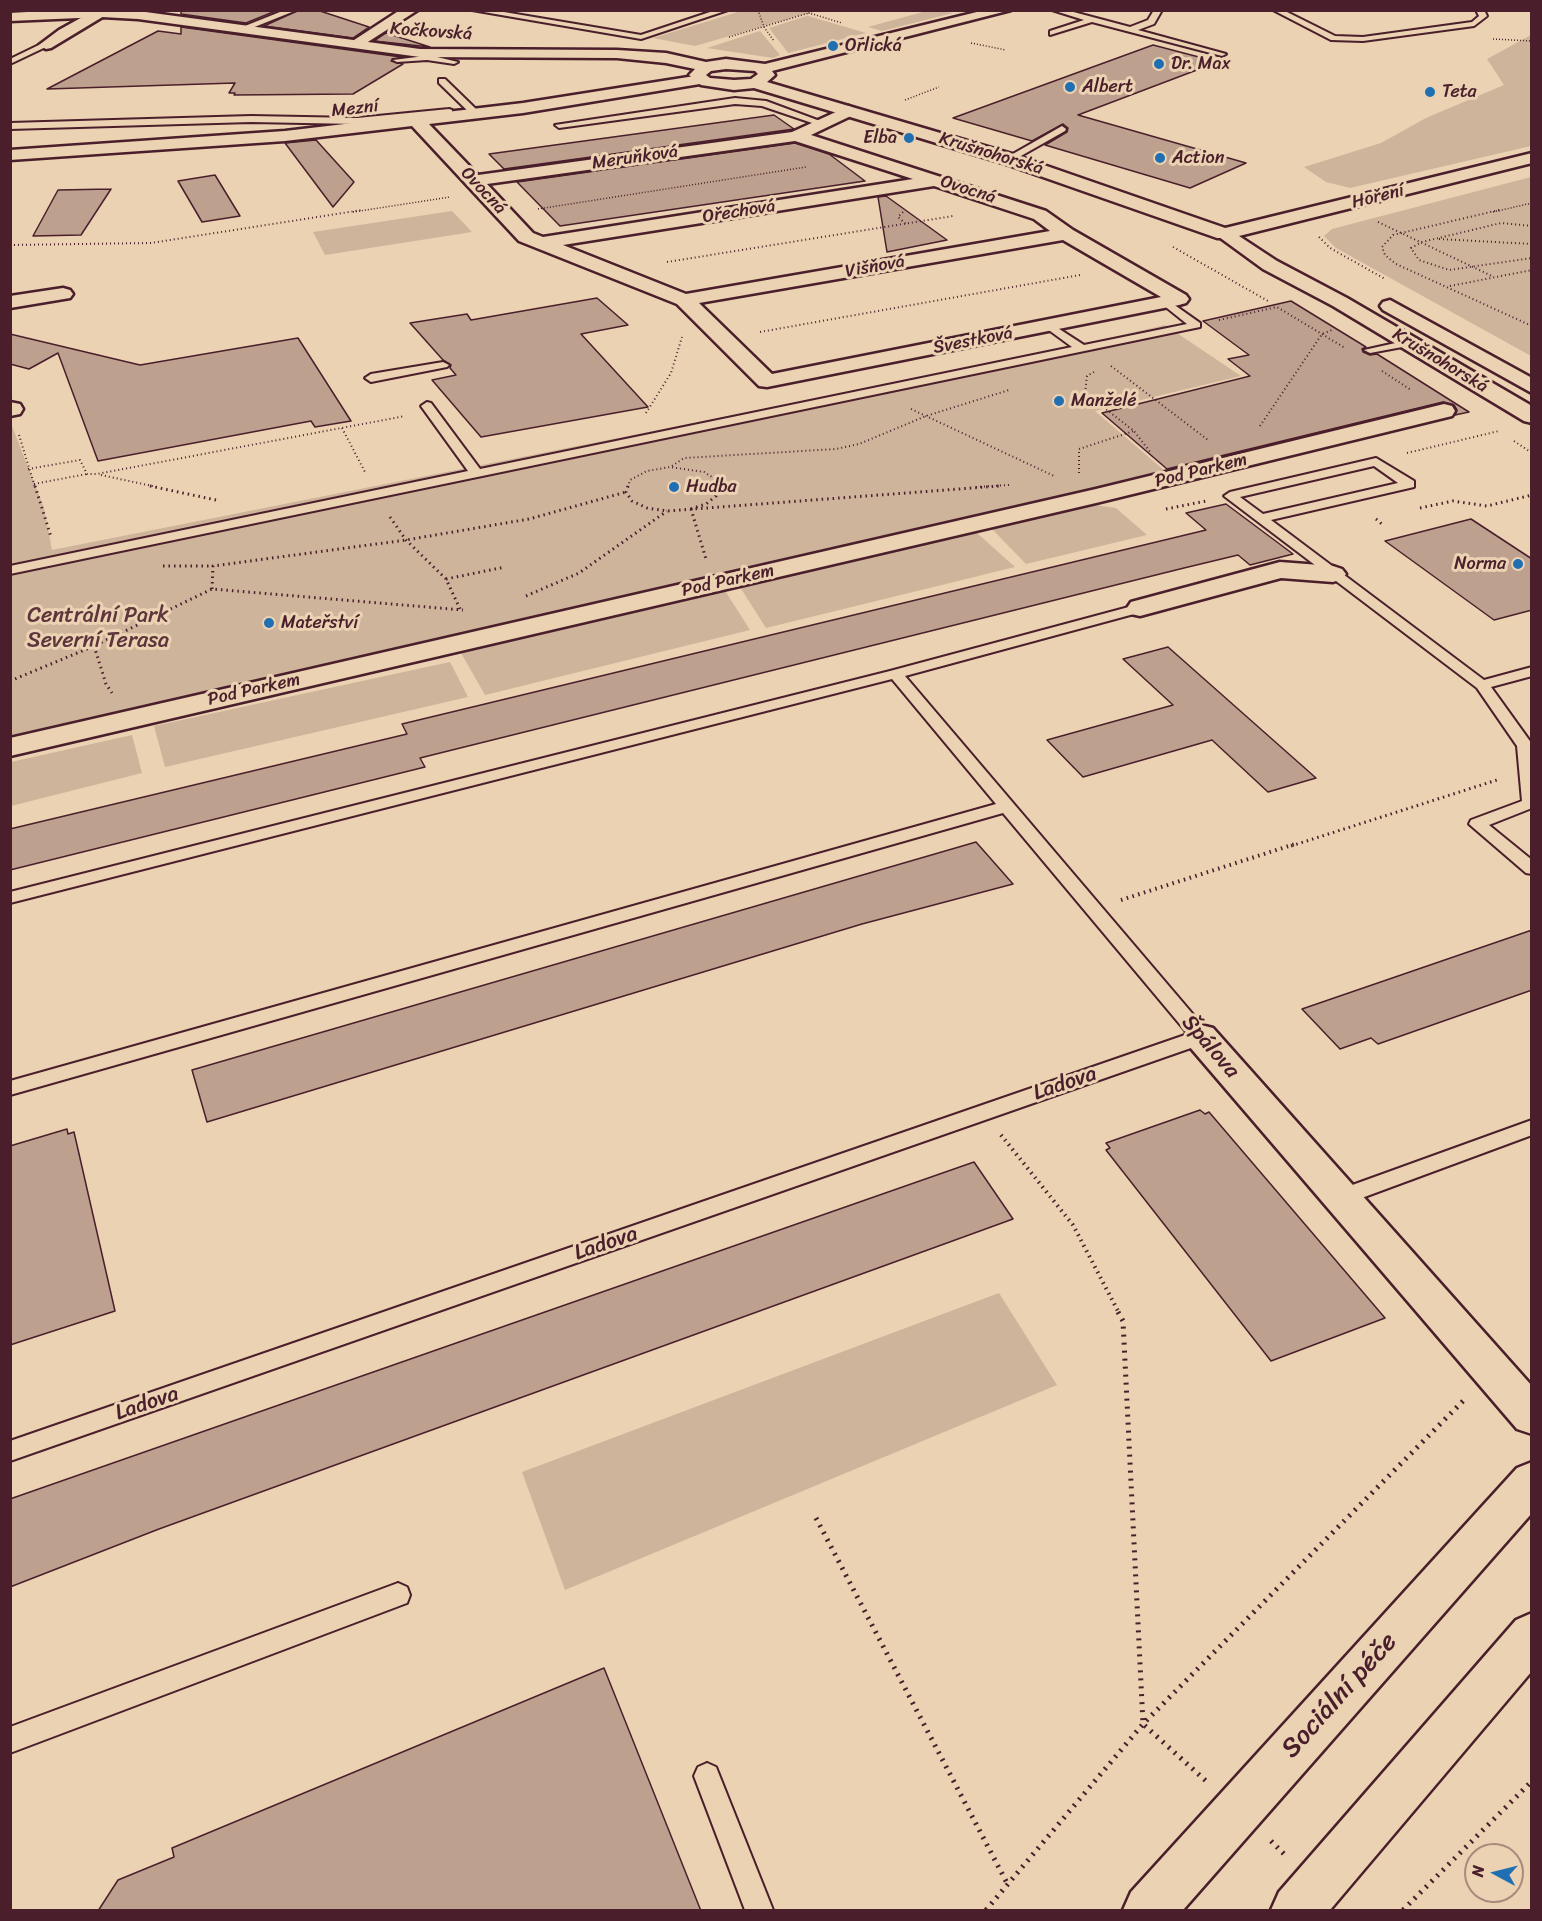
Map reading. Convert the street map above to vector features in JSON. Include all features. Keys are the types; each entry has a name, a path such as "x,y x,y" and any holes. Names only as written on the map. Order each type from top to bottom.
{"street":[{"path":"355,44 411,10"},
{"path":"703,74 723,85 1004,10"},
{"name":"Kočkovská","path":"10,17 105,12 138,15 429,56 617,54 666,58 703,74"},
{"path":"46,45 105,12"},
{"name":"Mezní","path":"10,155 250,139 416,122 703,74 736,64 759,76"},
{"name":"Krušnohorská","path":"759,76 849,111 1008,159 1291,255"},
{"path":"796,136 849,111"},
{"name":"Ovocná","path":"416,122 430,133 526,237 684,300 767,381"},
{"name":"Ovocná","path":"796,136 1016,205 1040,215 1066,234 1124,267 1172,300"},
{"name":"Meruňková","path":"478,186 695,150 796,136"},
{"name":"Hoření","path":"1224,234 1532,158"},
{"name":"Ořechová","path":"541,243 938,180"},
{"name":"Višňová","path":"684,300 1066,234"},
{"name":"Krušnohorská","path":"1224,234 1270,265 1409,343 1532,416"},
{"path":"10,302 63,294"},
{"name":"Krušnohorská","path":"1372,295 1532,387"},
{"name":"Švestková","path":"767,381 1172,300"},
{"name":"Pod Parkem","path":"10,747 475,638 718,584 1444,411"},
{"path":"1140,608 1280,570 1333,574"},
{"name":"Špálova","path":"1201,1037 1532,1416"},
{"name":"Sociální péče","path":"1149,1911 1532,1481"},
{"path":"1307,1899 1532,1635"}],"lane":[{"path":"239,30 294,10"},
{"path":"476,10 641,38 725,10"},
{"path":"1055,10 1221,54"},
{"path":"1130,30 1151,22 1158,10"},
{"path":"1276,10 1334,38 1363,39 1474,24 1483,16 1480,10"},
{"path":"1053,33 1091,20"},
{"path":"10,62 46,45"},
{"path":"398,60 429,56 454,62"},
{"path":"442,81 474,112"},
{"path":"559,125 735,101 763,103 824,124"},
{"path":"10,126 240,119 357,121 474,112"},
{"path":"1008,159 1062,129"},
{"path":"1172,300 1196,325"},
{"path":"10,570 1084,350 1196,325"},
{"path":"1050,326 1084,350"},
{"path":"1370,350 1409,343"},
{"path":"371,378 443,364"},
{"path":"405,372 413,383"},
{"path":"429,409 476,473"},
{"path":"1230,496 1376,462 1409,484 1260,519"},
{"path":"1230,496 1482,685 1525,746 1529,770 1530,803 1478,824 1532,869"},
{"path":"10,898 895,674 1140,608"},
{"path":"1482,685 1532,671"},
{"name":"Špálova","path":"895,674 1201,1037"},
{"path":"10,1088 1005,807"},
{"name":"Ladova","path":"10,1451 1201,1037"},
{"path":"1340,1198 1532,1127"},
{"path":"10,1740 398,1595"},
{"path":"707,1776 759,1911"}],"path":[{"path":"758,10 764,27 809,13"},
{"path":"504,214 812,166"},
{"path":"10,245 151,243 478,186"},
{"path":"1532,203 1402,233 1384,242 1385,255 1395,264 1448,286 1532,326"},
{"path":"610,271 1016,205"},
{"path":"1374,220 1494,277"},
{"path":"1532,226 1501,223 1422,242 1412,246 1411,251 1429,265 1449,270 1477,268 1532,258"},
{"path":"1320,230 1319,237 1330,248 1394,284"},
{"path":"1432,239 1532,244"},
{"path":"723,338 1124,267"},
{"path":"1448,286 1532,270"},
{"path":"598,448 602,440 639,421 656,402 671,373 680,345 687,315 684,300"},
{"path":"1108,364 1237,462 1322,334 1277,307 1196,325"},
{"path":"1080,477 1079,449 1134,430 1085,393 1087,376 1097,370"},
{"path":"11,408 28,470 59,560"},
{"path":"34,484 342,428 429,409"},
{"path":"670,467 684,459 836,449 859,444 926,416 1058,478"},
{"path":"342,428 356,453"},
{"path":"1376,462 1499,431"},
{"path":"28,470 80,460 87,474"},
{"path":"626,492 630,480 647,471 670,467 704,472 715,479 719,487 716,496 706,504 691,509"},
{"path":"97,474 219,500"},
{"path":"626,492 632,501 647,508 667,512 826,497 1021,484"},
{"path":"212,589 213,566 406,540 528,519 626,492"},
{"path":"375,494 406,540 446,579 475,638"},
{"path":"1416,509 1453,501 1487,506 1532,495"},
{"path":"1169,510 1230,496"},
{"path":"691,509 710,572 718,584"},
{"path":"525,597 579,573 667,512"},
{"path":"1383,525 1376,519 1384,517"},
{"path":"446,579 505,567"},
{"path":"10,681 94,646 212,589 460,610 471,608"},
{"path":"94,646 106,684 124,711 126,720"},
{"path":"1092,909 1529,770"},
{"path":"984,1113 1073,1225 1123,1321 1143,1724 1239,1810 1307,1899"},
{"path":"986,1911 1143,1724 1492,1372"},
{"path":"816,1518 1008,1885"},
{"path":"1403,1911 1532,1781"}],"green space":[{"path":"930,10 953,13 882,31 868,27"},
{"path":"741,11 809,13 695,46 653,38"},
{"path":"807,16 866,33 788,53 769,28"},
{"path":"760,31 780,55 773,58 707,48"},
{"path":"1531,35 1531,146 1350,188 1326,182 1304,167 1381,143 1426,118 1504,85 1487,59"},
{"path":"1531,177 1531,356 1336,248 1324,236 1332,229"},
{"path":"452,211 472,232 325,255 313,232"},
{"name":"Centrální Park Severní Terasa","path":"1165,325 1241,376 1095,411 1166,472 11,738 10,421 44,508 52,550 1027,357"},
{"path":"1095,505 1116,508 1147,535 1026,564 992,529"},
{"path":"977,533 1015,567 766,628 740,587"},
{"path":"724,589 750,630 485,695 461,653"},
{"path":"450,662 468,697 165,767 154,726"},
{"path":"132,735 142,773 11,806 11,762"},
{"path":"999,1293 1057,1385 565,1590 522,1472"}],"building":[{"path":"181,10 278,10 246,23 181,14"},
{"path":"299,10 317,10 369,27 353,38 264,26"},
{"path":"181,27 401,57 391,61 403,64 353,94 234,95 235,93 229,93 235,83 47,89 158,31 181,34"},
{"path":"386,33 430,47 374,41"},
{"path":"1153,45 1218,62 1078,115 1246,163 1190,188 1045,145 1067,132 1068,128 1063,124 1032,141 953,118"},
{"path":"774,115 794,129 504,169 489,154"},
{"path":"316,140 354,182 333,207 285,143"},
{"path":"795,143 829,154 865,181 560,226 517,182"},
{"path":"215,175 240,216 202,222 178,181"},
{"path":"111,189 81,235 33,236 58,190"},
{"path":"886,196 947,240 887,252 878,197"},
{"path":"597,298 628,325 581,334 648,407 481,437 432,380 456,375 450,368 451,365 443,360 410,323 467,314 471,320"},
{"path":"1291,301 1366,347 1362,349 1363,352 1370,355 1377,354 1469,412 1455,415 1457,410 1454,405 1443,402 1167,469 1102,413 1250,376 1228,359 1249,355 1203,321"},
{"path":"10,334 140,365 298,338 351,421 315,427 311,421 98,461 58,353 29,369 10,364"},
{"path":"1226,504 1293,554 1250,565 1238,555 1184,568 420,758 425,767 10,870 10,829 407,734 402,724 1206,530 1186,513"},
{"path":"1471,519 1532,559 1532,610 1494,620 1385,541"},
{"path":"1168,647 1316,778 1268,792 1212,740 1083,777 1047,740 1173,705 1123,659"},
{"path":"976,842 1013,884 862,924 207,1122 192,1070"},
{"path":"1532,930 1532,990 1378,1044 1371,1038 1340,1049 1302,1009"},
{"path":"1200,1110 1205,1114 1209,1112 1385,1318 1271,1361 1106,1150 1110,1148 1106,1143"},
{"path":"67,1129 68,1134 74,1132 115,1311 10,1345 10,1146"},
{"path":"974,1162 1013,1219 159,1529 10,1587 10,1499"},
{"path":"604,1668 701,1911 98,1911 118,1880 174,1857 172,1848"}],"place":[{"name":"Orlická","path":"833,46"},
{"name":"Dr. Max","path":"1159,64"},
{"name":"Albert","path":"1070,87"},
{"name":"Teta","path":"1430,92"},
{"name":"Elba","path":"909,138"},
{"name":"Action","path":"1160,158"},
{"name":"Manželé","path":"1059,401"},
{"name":"Hudba","path":"674,487"},
{"name":"Norma","path":"1518,564"},
{"name":"Mateřství","path":"269,623"}]}
